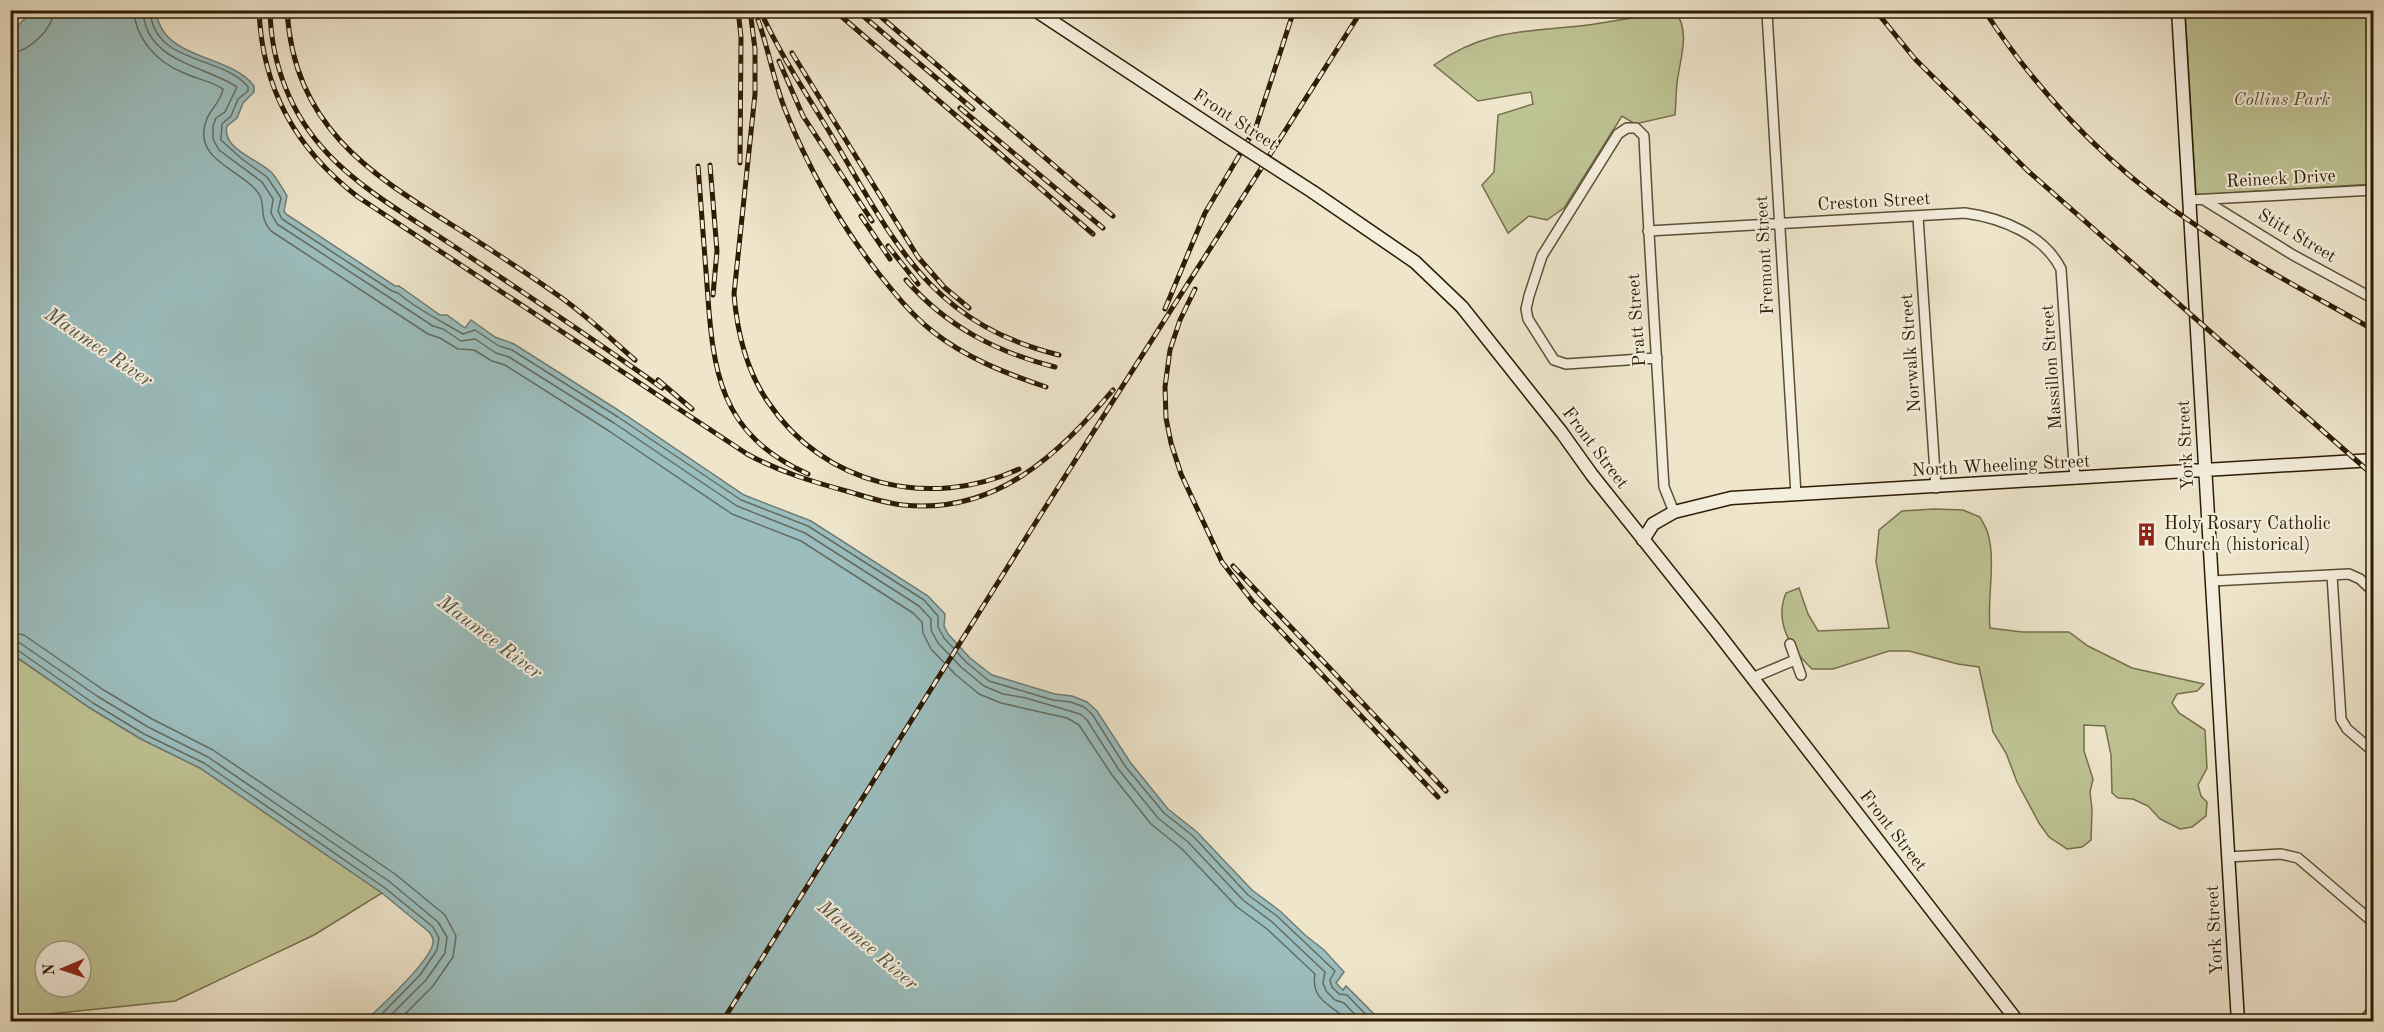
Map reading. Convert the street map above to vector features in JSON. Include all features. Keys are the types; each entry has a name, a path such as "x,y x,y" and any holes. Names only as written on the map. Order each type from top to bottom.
{"street":[{"name":"Front Street","path":"1035,10 1396,247 1448,292 1481,329 2019,1022"},
{"name":"York Street","path":"2178,10 2238,1022"},
{"name":"Fremont Street","path":"1767,13 1796,495"},
{"name":"Pratt Street","path":"1657,358 1566,364 1554,360 1528,319 1526,309 1542,256 1618,134 1628,128 1636,128 1644,136 1665,487 1674,512"},
{"name":"Reineck Drive","path":"2190,200 2373,190"},
{"name":"Stitt Street","path":"2204,200 2293,255 2373,299"},
{"name":"Creston Street","path":"1648,231 1965,213 2007,223 2049,250 2061,269 2064,289"},
{"name":"Norwalk Street","path":"1918,217 1936,488"},
{"name":"Massillon Street","path":"2064,289 2075,479"},
{"name":"North Wheeling Street","path":"1643,540 1653,524 1674,512 1723,500 2373,460"},
{"path":"2212,581 2349,574 2360,579 2373,592"},
{"path":"2332,575 2341,719 2347,729 2373,752"},
{"path":"1790,644 1801,675"},
{"path":"1752,678 1795,660"},
{"path":"2228,856 2280,854 2298,858 2373,923"},
{"path":"2362,1022 2373,1008"}],"green space":[{"path":"1675,11 1680,19 1683,36 1675,115 1635,124 1622,116 1564,208 1547,220 1529,216 1508,233 1482,185 1494,172 1498,115 1533,104 1531,92 1478,101 1434,65 1453,53 1490,38"},
{"name":"Collins Park","path":"2185,11 2373,11 2373,184 2196,195"},
{"path":"1963,510 1980,517 1986,528 1991,556 1990,628 2022,632 2069,632 2088,646 2132,668 2204,684 2197,691 2177,694 2172,703 2179,713 2205,730 2207,768 2198,785 2201,796 2207,802 2206,816 2192,827 2180,829 2160,819 2148,806 2133,799 2118,798 2112,793 2111,755 2105,726 2084,725 2084,751 2093,779 2090,792 2091,840 2082,847 2067,849 2049,837 2017,782 2006,753 1993,732 1979,667 1909,651 1889,651 1833,669 1812,669 1804,661 1791,644 1783,625 1782,614 1786,593 1799,588 1808,614 1818,631 1889,628 1876,562 1879,530 1902,511"},
{"path":"10,653 90,708 141,739 200,768 382,893 314,935 175,1001 39,1015 28,1021 11,1021"}],"water":[{"name":"Maumee River","path":"34,10 156,11 161,27 170,39 183,48 229,67 243,75 254,86 254,92 243,103 237,118 227,126 227,134 229,141 235,147 265,167 275,177 287,196 284,211 286,214 440,315 447,315 465,328 471,320 495,337 514,344 621,412 744,495 811,521 928,596 945,614 944,626 948,634 970,658 992,675 1087,702 1097,711 1130,762 1168,809 1197,832 1252,890 1324,950 1344,972 1336,983 1343,990 1346,986 1381,1021 365,1021 426,958 432,948 433,940 429,932 382,893 200,768 141,739 90,708 11,653 10,33"}],"railway":[{"path":"259,10 267,66 275,91 300,138 336,178 358,197 747,454 772,466 823,484 896,504 936,506 967,500 996,490 1022,476 1047,458 1070,437 1113,390"},
{"path":"270,10 274,50 286,88 303,123 328,154 356,180 387,203 662,388"},
{"path":"287,10 294,56 308,95 329,128 355,156 385,181 559,296 635,360"},
{"path":"738,10 741,37 740,163"},
{"path":"750,10 755,49 755,94 734,294 737,322 744,350 760,390 791,431 818,454 849,471 881,482 915,488 950,488 985,481 1019,469"},
{"path":"760,10 785,59 876,212 921,274 947,300 978,322 1015,341 1059,355"},
{"path":"834,10 1093,234"},
{"path":"856,10 973,109"},
{"path":"873,10 1113,216"},
{"path":"1165,309 1205,213 1256,127 1294,10"},
{"path":"722,1022 1029,533 1362,10"},
{"path":"1875,10 1915,59 2028,171 2374,476"},
{"path":"1984,10 2029,72 2054,101 2107,156 2136,181 2240,254 2374,330"},
{"path":"758,20 782,101 805,155 838,216 879,274 917,318 945,341 986,364 1046,387"},
{"path":"792,53 918,257 944,287 969,308"},
{"path":"779,61 803,116 872,221"},
{"path":"960,108 1103,228"},
{"path":"710,165 717,251 713,295"},
{"path":"698,166 709,316 718,372 726,397 739,420 756,440 778,458 808,474"},
{"path":"861,216 890,259"},
{"path":"888,246 918,284"},
{"path":"906,280 938,311 973,335 1012,354 1055,367"},
{"path":"1195,289 1180,320 1170,350 1165,387 1166,418 1181,474 1222,562 1253,602 1438,797"},
{"path":"658,380 692,409"},
{"path":"1233,566 1446,791"}],"place":[{"name":"Holy Rosary Catholic Church (historical)","path":"2146,534"}]}
